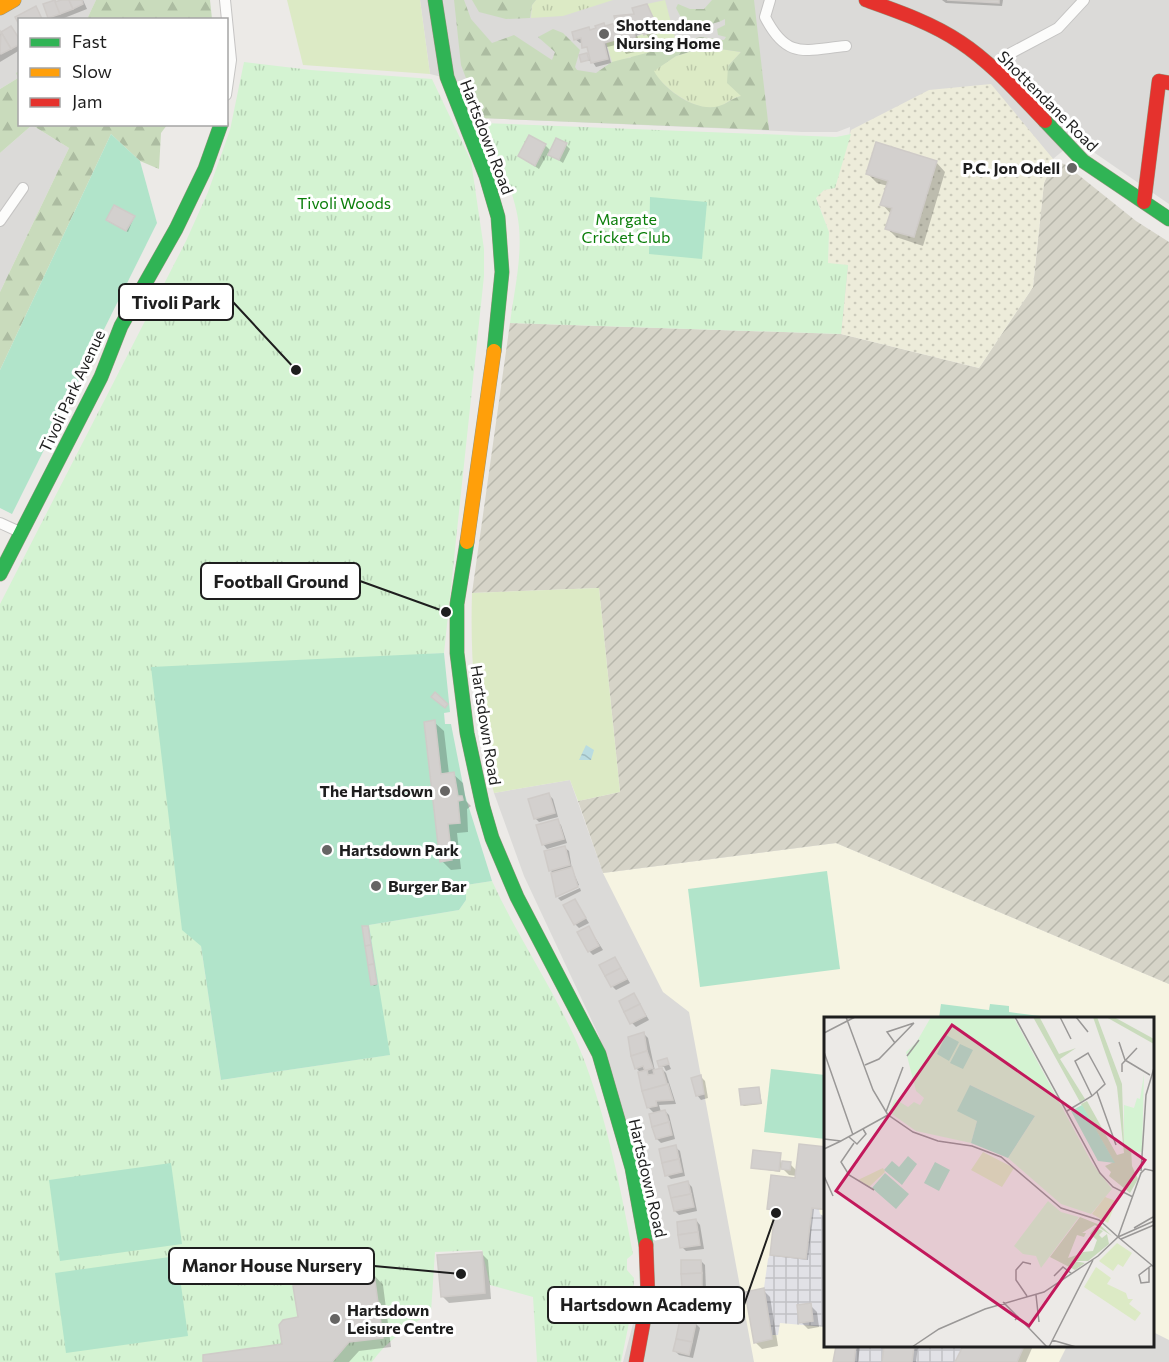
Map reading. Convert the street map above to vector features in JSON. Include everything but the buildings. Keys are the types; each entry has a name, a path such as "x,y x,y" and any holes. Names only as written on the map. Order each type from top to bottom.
{"main road":[{"path":"0,8 14,0"},
{"name":"Hartsdown Road","path":"435,0 448,79 484,168 495,204 501,238 501,279 491,371 457,606 461,689 471,753 484,811 502,866 524,915 594,1042 637,1192 647,1245 649,1286 645,1332 636,1362"},
{"name":"Shottendane Road","path":"866,0 902,13 959,41 995,69 1083,161 1169,219"},
{"path":"1144,202 1159,81 1169,83"},
{"name":"Tivoli Park Avenue","path":"0,574 101,377 121,326 176,229 206,169 220,126"}],"street":[{"path":"225,0 227,18"},
{"path":"770,0 765,17 774,34 784,45 796,49 846,46"},
{"path":"995,69 1011,53 1058,28 1084,0"},
{"path":"228,30 231,60 228,81"},
{"path":"0,221 23,188"},
{"path":"0,523 22,533"}],"shaded area":[{"path":"0,0 96,0 87,18 18,18 18,78 0,89"},
{"path":"420,0 1169,0 1169,204 1076,140 841,334 850,127 837,132 802,132 481,118 466,83 430,74"},
{"path":"31,126 69,148 0,292 0,153"},
{"path":"1054,160 1066,165 1136,221 1169,242 1169,984 836,843 603,873 578,801 620,792 599,588 472,593 510,323 841,334 979,368 1033,287 1044,183"},
{"path":"570,780 603,873 836,843 1169,984 1169,1362 623,1362 640,1297 639,1234 599,1036 524,876 494,793"},
{"path":"836,843 1169,984 1169,1340 1154,1332 1154,1017 824,1017 824,1347 1066,1347 1059,1362 754,1362 689,1012 663,992 603,873"},
{"path":"812,1208 819,1209 820,1214 824,1216 824,1327 780,1323 778,1335 772,1335 764,1288 768,1259 770,1255 806,1259"},
{"path":"856,1347 884,1347 882,1362 854,1362"},
{"path":"914,1347 962,1347 955,1362 912,1362"}],"green space":[{"path":"96,0 210,0 212,18 87,18"},
{"path":"287,0 420,0 430,74 303,65"},
{"path":"454,0 464,0 471,19 492,43 514,35 552,60 555,52 538,37 553,29 563,33 580,50 575,67 577,70 596,73 616,59 630,58 639,51 668,39 678,42 701,37 724,40 726,37 718,35 717,29 725,25 725,19 688,31 676,8 678,4 690,9 704,9 712,0 754,0 769,130 481,118 461,65","holes":["706,47 741,52 728,66 727,83 741,96 719,106 710,107 691,103 673,92 654,71 676,56"]},
{"path":"472,0 536,0 532,5 530,18 506,19 479,12"},
{"path":"536,0 613,0 563,16 531,18 532,5"},
{"path":"665,0 677,45 612,62 606,42 618,39 620,50 632,48 631,44 636,42 635,37 654,30 654,20 647,4"},
{"path":"706,47 741,52 728,66 742,96 712,108 693,104 683,99 665,85 653,71 676,56"},
{"name":"Tivoli Woods","path":"244,62 311,70 432,79 471,161 484,249 484,276 444,653 428,654 201,946 221,1080 389,1055 369,925 459,910 466,900 466,885 492,881 575,1038 603,1117 617,1172 633,1254 627,1259 627,1270 634,1278 632,1308 621,1362 537,1362 533,1297 490,1285 482,1250 435,1252 431,1312 391,1340 372,1362 0,1362 0,604 186,241 208,192 230,130"},
{"path":"18,78 18,126 31,126 0,153 0,89"},
{"path":"991,84 1054,160 1044,183 1033,287 979,368 841,334 848,265 828,264 829,232 816,197 824,190 835,188 851,130 929,90"},
{"name":"Margate Cricket Club","path":"483,123 836,137 851,134 835,188 824,190 816,198 829,232 828,263 848,265 841,334 510,323 519,263 519,227 510,187"},
{"path":"34,126 166,126 161,133 159,169 140,161 111,134 0,370 0,292 69,148"},
{"path":"111,134 140,161 157,223 12,514 0,508 0,370"},
{"path":"650,197 707,202 702,259 649,254"},
{"path":"599,588 620,792 578,801 570,780 494,793 482,744 475,694 472,593"},
{"name":"Hartsdown Park","path":"444,653 450,712 444,713 445,724 451,724 465,795 492,881 466,885 466,900 459,910 369,925 390,1055 221,1080 201,946 182,930 151,667"},
{"path":"827,871 840,969 700,987 688,889"},
{"path":"941,1004 989,1010 990,1004 1009,1006 1009,1012 1048,1017 939,1017"},
{"path":"771,1069 824,1075 824,1139 764,1132"},
{"path":"171,1163 182,1244 60,1261 49,1180"},
{"path":"177,1256 188,1336 66,1353 55,1273"}],"water":[{"path":"586,745 594,750 591,760 579,760"}],"traffic: fast":[{"path":"435,0 447,77 486,176 498,217 502,272 494,351"},
{"path":"1045,121 1083,161 1169,219"},
{"path":"0,574 101,377 121,326 176,229 205,169 220,126"},
{"path":"467,542 457,604 457,653 467,733 483,807 492,838 517,897 599,1054 632,1168 646,1245"}],"traffic: slow":[{"path":"0,8 14,0"},
{"path":"467,542 494,351"}],"traffic: jam":[{"path":"866,0 926,23 972,50 1015,89 1045,121"},
{"path":"1144,202 1159,81 1169,83"},
{"path":"636,1362 648,1297 646,1245"}],"place":[{"name":"Shottendane Nursing Home","path":"604,34"},
{"name":"P.C. Jon Odell","path":"1072,168"},
{"name":"Tivoli Park","path":"296,370"},
{"name":"Football Ground","path":"446,612"},
{"name":"The Hartsdown","path":"445,791"},
{"name":"Hartsdown Park","path":"327,850"},
{"name":"Burger Bar","path":"376,886"},
{"name":"Hartsdown Academy","path":"776,1213"},
{"name":"Manor House Nursery","path":"461,1274"},
{"name":"Hartsdown Leisure Centre","path":"335,1319"}]}
